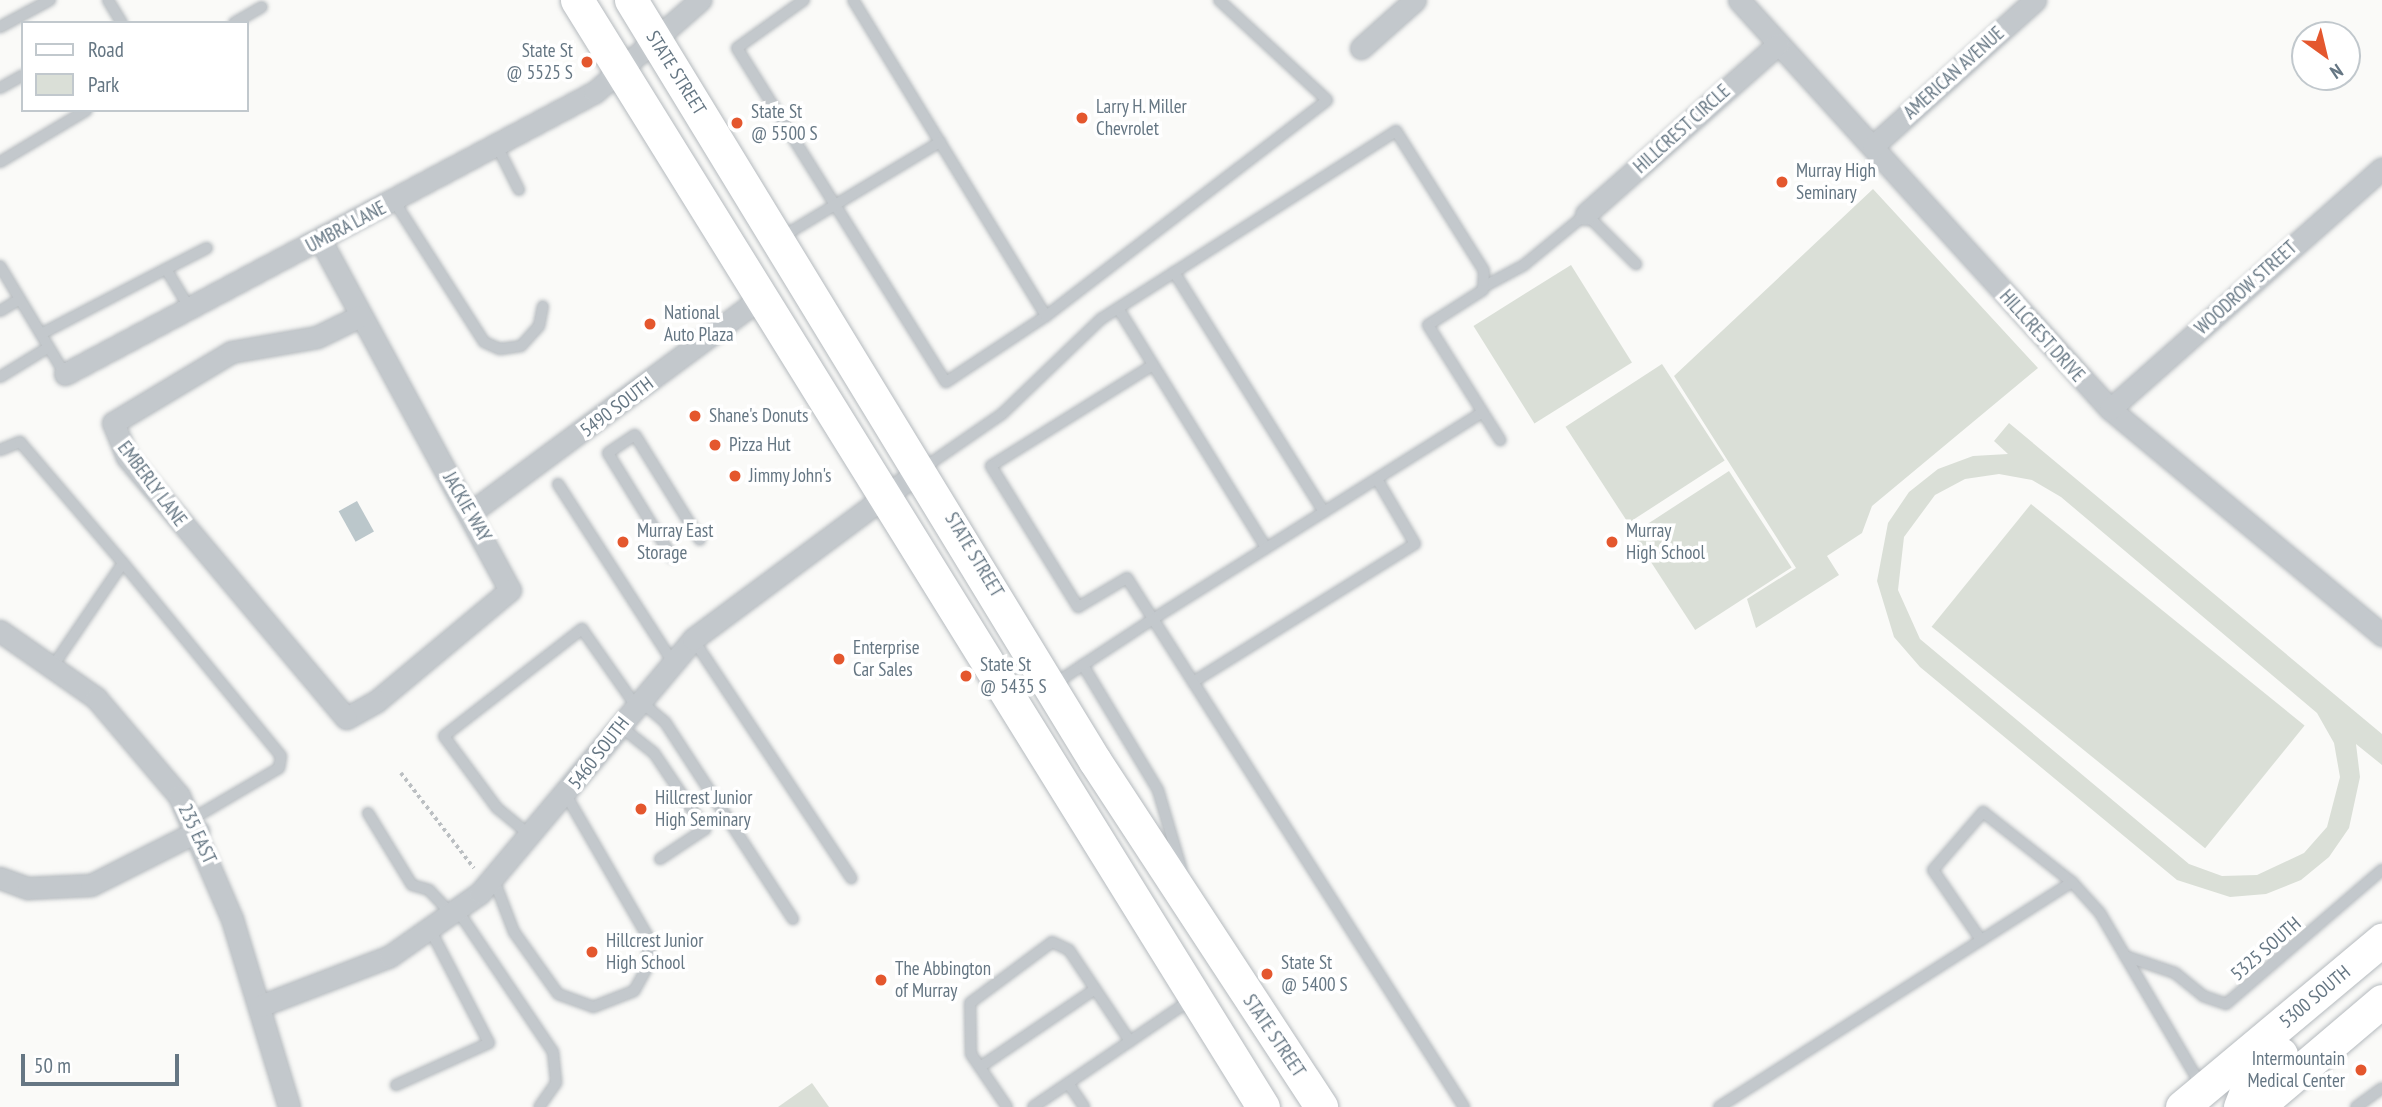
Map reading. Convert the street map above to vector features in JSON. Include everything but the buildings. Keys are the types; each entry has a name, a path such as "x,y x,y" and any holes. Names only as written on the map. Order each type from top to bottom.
{"main road":[{"path":"578,0 1197,995 1263,1107"},
{"name":"STATE STREET","path":"631,0 922,469 1050,686 1196,918 1321,1107"},
{"name":"5300 SOUTH","path":"2194,1102 2382,940"},
{"path":"2240,1107 2250,1081 2382,969"},
{"path":"2256,1107 2382,1001"}],"street":[{"name":"UMBRA LANE","path":"65,374 498,146 622,71 700,0"},
{"path":"1361,48 1415,0"},
{"name":"HILLCREST DRIVE","path":"1739,0 2110,409 2382,635"},
{"name":"AMERICAN AVENUE","path":"1873,146 2035,0"},
{"name":"HILLCREST CIRCLE","path":"1587,214 1778,44"},
{"name":"WOODROW STREET","path":"2110,409 2382,168"},
{"name":"JACKIE WAY","path":"321,241 510,590 377,701 346,718"},
{"name":"5490 SOUTH","path":"470,513 762,297"},
{"name":"EMBERLY LANE","path":"346,718 127,457 113,423 231,352 317,337 360,316"},
{"name":"5460 SOUTH","path":"260,1006 346,976 431,932 455,913 485,875 533,837 672,661 693,639 922,469"},
{"name":"235 EAST","path":"0,631 53,666 130,732 195,825 260,1006 289,1107"},
{"path":"0,878 28,888 91,885 195,825"}],"lane":[{"path":"0,27 50,0"},
{"path":"108,0 118,21"},
{"path":"804,0 737,48 946,382 1046,316 1327,100 1219,0"},
{"path":"853,0 1046,316"},
{"path":"237,21 262,6"},
{"path":"0,88 21,76"},
{"path":"0,162 84,112"},
{"path":"922,469 1002,414 1118,308 1396,131 1484,271 1483,287"},
{"path":"779,239 940,142"},
{"path":"498,146 519,190"},
{"path":"394,201 484,342 500,349 521,346 539,326 543,306"},
{"path":"1500,440 1428,325 1483,287 1524,265 1587,214 1636,264"},
{"path":"41,334 207,248"},
{"path":"0,266 65,374"},
{"path":"166,269 190,309"},
{"path":"1174,272 1324,512"},
{"path":"0,311 20,299"},
{"path":"1118,308 1266,548"},
{"path":"0,377 49,347"},
{"path":"1153,365 991,466 1078,607 1127,578 1464,1107"},
{"path":"1050,686 1482,413"},
{"path":"672,557 608,453 635,435 701,540"},
{"path":"0,450 20,442 281,756 279,768 195,825"},
{"path":"1193,682 1415,544 1377,479"},
{"path":"558,484 672,661"},
{"path":"53,666 123,563"},
{"path":"533,837 497,808 444,736 582,629 638,704 665,722 793,919"},
{"path":"693,639 851,878"},
{"path":"1083,666 1158,790 1196,918"},
{"path":"620,726 654,752 705,829 660,859"},
{"path":"485,875 514,932 558,994 593,1007 634,990 649,964 648,937 566,795"},
{"path":"1981,940 1933,870 1983,812 2072,882 2125,956 2194,1102"},
{"path":"368,813 412,885 429,890 455,913 553,1052 556,1083 539,1107"},
{"name":"5325 SOUTH","path":"2125,956 2175,973 2203,996 2226,1004 2382,870"},
{"path":"1719,1107 2072,882"},
{"path":"396,1085 488,1043 431,932"},
{"path":"1007,1107 979,1067 966,1022 970,1003 990,984 1052,942 1069,950 1130,1041"},
{"path":"979,1067 1095,989"},
{"path":"1033,1107 1197,995"},
{"path":"1068,1083 1084,1107"},
{"path":"2356,1107 2382,1088"}],"path":[{"path":"401,773 485,875"}],"green space":[{"path":"1873,189 2038,368 1872,506 1862,533 1827,556 1839,575 1756,628 1747,599 1796,568 1674,376"},
{"path":"1571,265 1632,363 1534,423 1473,326"},
{"path":"1662,364 1725,460 1628,523 1566,427"},
{"path":"2009,423 2382,734 2382,765 2356,744 2360,777 2349,828 2329,857 2301,880 2266,894 2230,897 2177,880 1920,667 1894,637 1877,581 1888,523 1909,492 1938,469 1973,456 2008,454 1994,441","holes":["1999,474 2032,480 2061,497 2317,713 2334,743 2340,777 2327,827 2304,853 2257,875 2222,876 2189,864 1920,639 1898,590 1904,537 1935,495 1965,479"]},
{"path":"1729,471 1792,567 1695,630 1633,534"},
{"path":"2031,504 2305,726 2205,848 1932,627"},
{"path":"812,1083 829,1107 778,1107"}],"shaded area":[{"path":"357,501 374,532 356,542 339,511"}],"place":[{"name":"State St @ 5525 S","path":"587,62"},
{"name":"Larry H. Miller Chevrolet","path":"1082,118"},
{"name":"State St @ 5500 S","path":"737,123"},
{"name":"Murray High Seminary","path":"1782,182"},
{"name":"National Auto Plaza","path":"650,324"},
{"name":"Shane's Donuts","path":"695,416"},
{"name":"Pizza Hut","path":"715,445"},
{"name":"Jimmy John's","path":"735,476"},
{"name":"Murray East Storage","path":"623,542"},
{"name":"Murray High School","path":"1612,542"},
{"name":"Enterprise Car Sales","path":"839,659"},
{"name":"State St @ 5435 S","path":"966,676"},
{"name":"Hillcrest Junior High Seminary","path":"641,809"},
{"name":"Hillcrest Junior High School","path":"592,952"},
{"name":"State St @ 5400 S","path":"1267,974"},
{"name":"The Abbington of Murray","path":"881,980"},
{"name":"Intermountain Medical Center","path":"2361,1070"}]}
